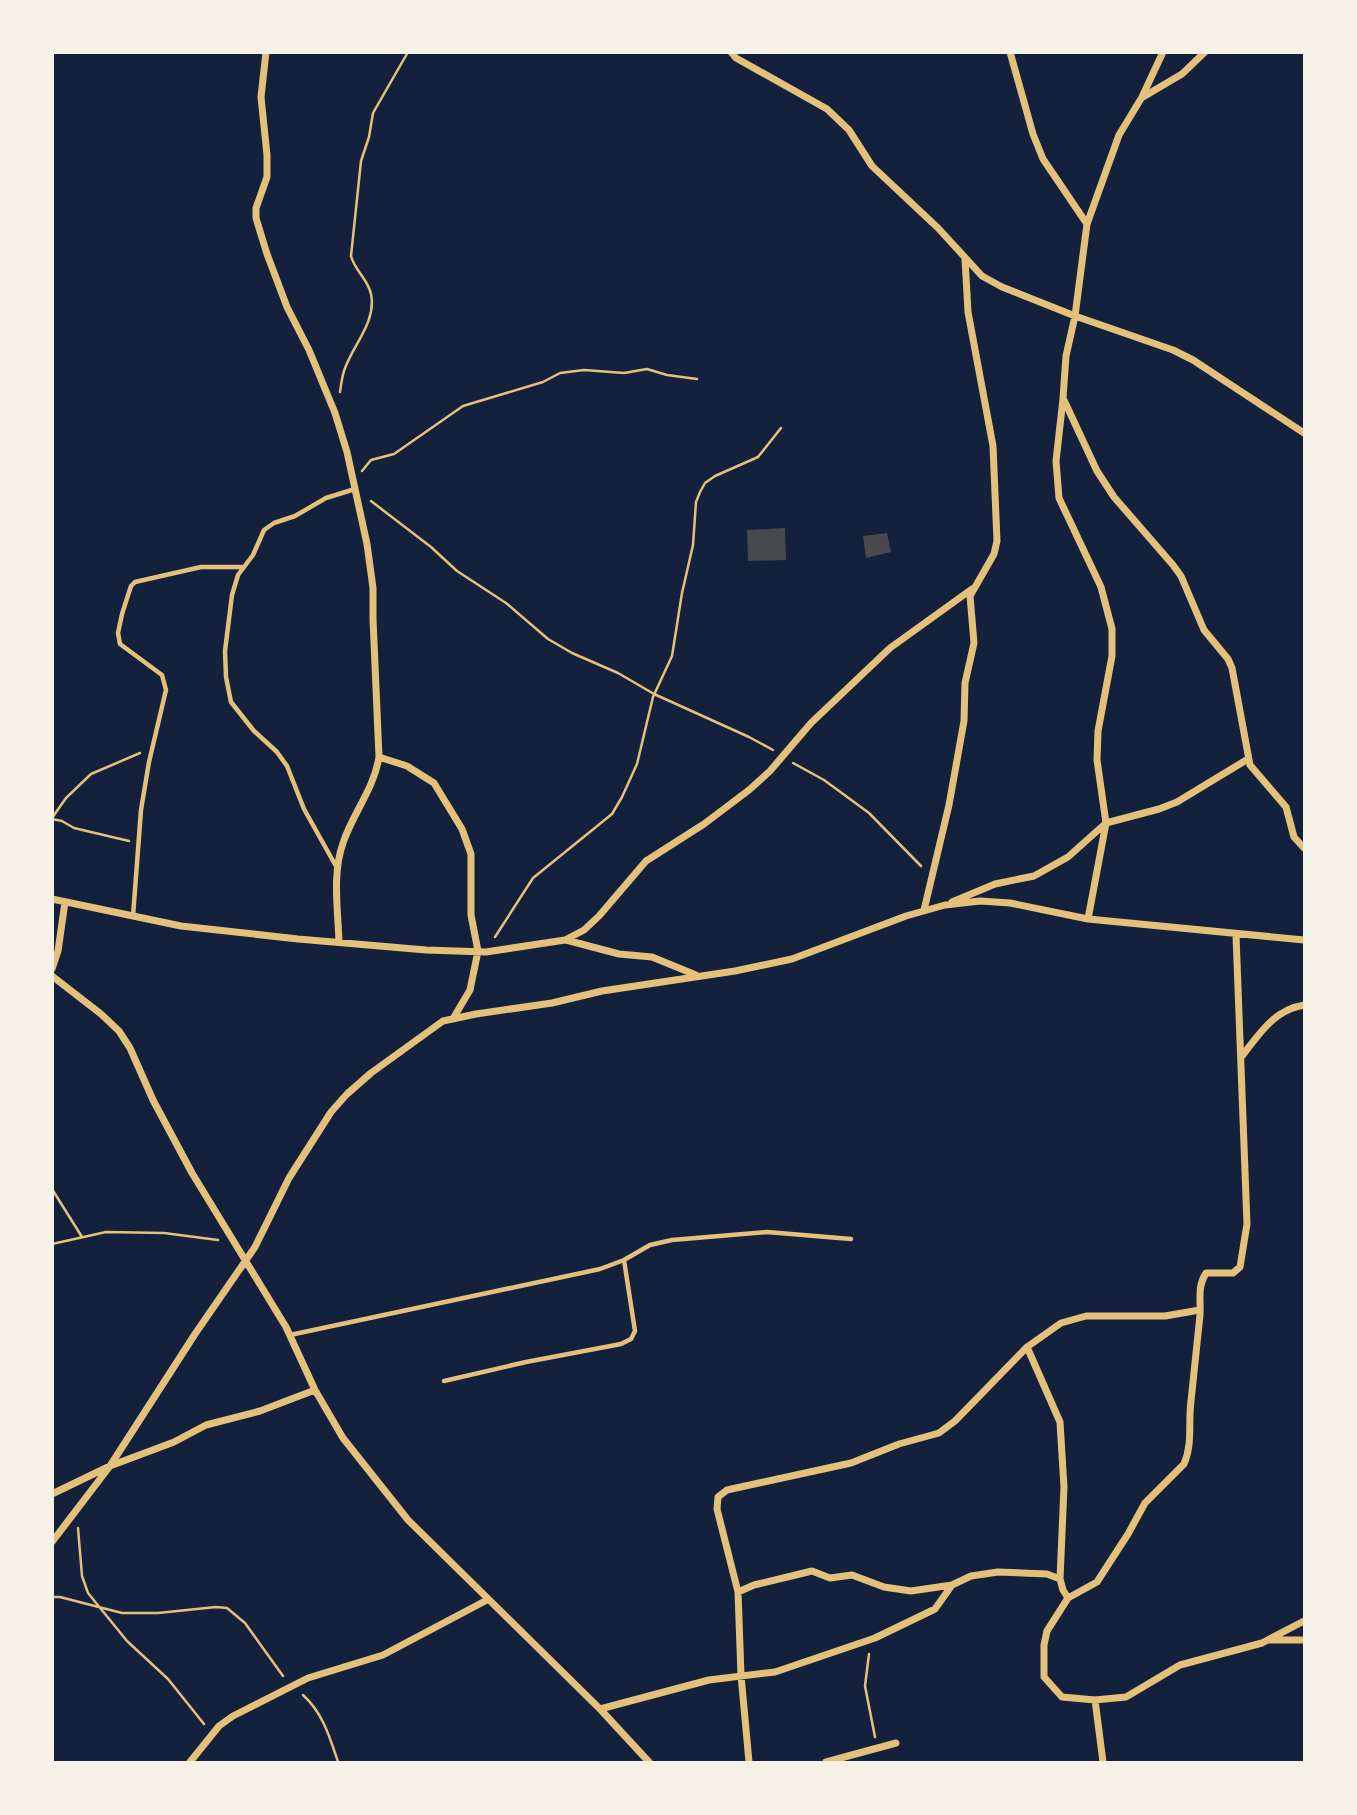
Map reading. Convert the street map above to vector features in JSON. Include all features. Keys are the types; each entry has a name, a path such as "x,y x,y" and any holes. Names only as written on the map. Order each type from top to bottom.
{"street":[{"path":"266,52 261,97 267,177 256,208 257,218 267,254 287,306 335,413 368,544 373,588 379,757 376,774 344,840 338,869 339,942"},
{"path":"732,52 736,58 838,118 872,166 938,228 982,276 1002,287 1075,316 1194,360 1304,433"},
{"path":"1010,52 1032,134 1042,159 1087,224"},
{"path":"1088,919 1106,823 1097,750 1112,656 1112,629 1101,587 1059,498 1056,461 1066,356 1075,316 1087,224 1119,135 1142,97 1163,52"},
{"path":"1142,97 1182,74 1205,52"},
{"path":"924,911 949,805 964,720 965,683 974,643 969,604 972,589 994,554 997,523 993,446 968,312 965,258"},
{"path":"1063,398 1097,471 1114,497 1181,576 1204,630 1228,659 1235,678 1252,771 1286,807 1294,837 1304,848"},
{"path":"52,900 181,926 426,950 482,952 565,940 584,930 599,916 646,861 704,824 749,790 835,699 890,648 972,589"},
{"path":"379,757 407,766 435,783 462,829 471,854 471,915 482,952 470,990 454,1017"},
{"path":"52,1542 110,1466 255,1247 289,1178 338,1103 371,1073 443,1021 793,959 945,905 995,884 1034,876 1068,857 1106,823 1177,802 1248,759"},
{"path":"945,905 980,901 1010,903 1088,919 1304,940"},
{"path":"52,969 58,951 65,902"},
{"path":"1236,935 1247,1224 1240,1267 1233,1273 1206,1273 1200,1283 1200,1310 1190,1404 1192,1429 1184,1465 1145,1503 1097,1582 1068,1598 1047,1631 1044,1677 1062,1697 1095,1700 1126,1698 1180,1665 1269,1640 1304,1621"},
{"path":"565,940 619,954 652,957 697,975"},
{"path":"52,976 101,1014 125,1039 192,1173 290,1335 315,1390 343,1438 408,1520 600,1709 649,1762"},
{"path":"1241,1056 1276,1015 1304,1005"},
{"path":"749,1762 741,1675 738,1592 718,1509 718,1497 727,1490 851,1464 900,1444 939,1433 956,1421 1027,1347 1061,1323 1086,1316 1165,1315 1200,1310"},
{"path":"1027,1347 1060,1422 1064,1488 1060,1579 1068,1598"},
{"path":"52,1494 214,1422 260,1411 315,1390"},
{"path":"738,1592 754,1585 812,1571 830,1578 852,1575 898,1590 923,1591 952,1585 971,1576 998,1572 1047,1574 1060,1579"},
{"path":"600,1709 709,1680 775,1672 875,1638 935,1609 952,1585"},
{"path":"190,1762 219,1726 233,1716 308,1678 383,1655 487,1600"},
{"path":"1269,1640 1304,1640"},
{"path":"1095,1700 1103,1762"},
{"path":"827,1762 896,1743"}],"lane":[{"path":"338,869 304,809 287,766 244,719 229,696 225,651 232,595 238,575 253,555 267,527 354,487"},
{"path":"133,916 141,810 153,741 166,690 162,675 127,650 118,639 122,614 131,586 140,579 201,567 243,567"},
{"path":"290,1335 600,1269 624,1260 650,1245 672,1240 767,1233 851,1240"},
{"path":"444,1381 621,1344 631,1339 635,1331 624,1260"}],"path":[{"path":"335,413 344,370 367,323 372,301 367,281 354,265 351,256 360,161 369,137 375,107 408,52"},
{"path":"697,379 647,369 624,373 584,370 560,373 543,382 463,406 394,454 371,460 354,487 431,547 457,571 506,603 548,639 634,681 654,694 749,737 824,780 869,813 932,879"},
{"path":"482,952 533,878 612,814 631,780 654,694 672,656 693,545 696,502 700,492 705,483 715,476 758,457 781,428"},
{"path":"139,844 75,828 52,818 66,798 91,774 105,766 138,755 153,741"},
{"path":"52,1189 82,1237"},
{"path":"52,1244 106,1232 164,1233 235,1243"},
{"path":"75,1514 83,1581 93,1599 127,1641 186,1699 212,1735"},
{"path":"52,1597 102,1609 134,1613 227,1608 245,1623 268,1656 316,1709 338,1762"},
{"path":"875,1638 867,1658 865,1686 878,1750"}],"building":[{"path":"785,528 786,560 748,561 747,530"},
{"path":"887,533 891,552 866,558 863,536"}]}
